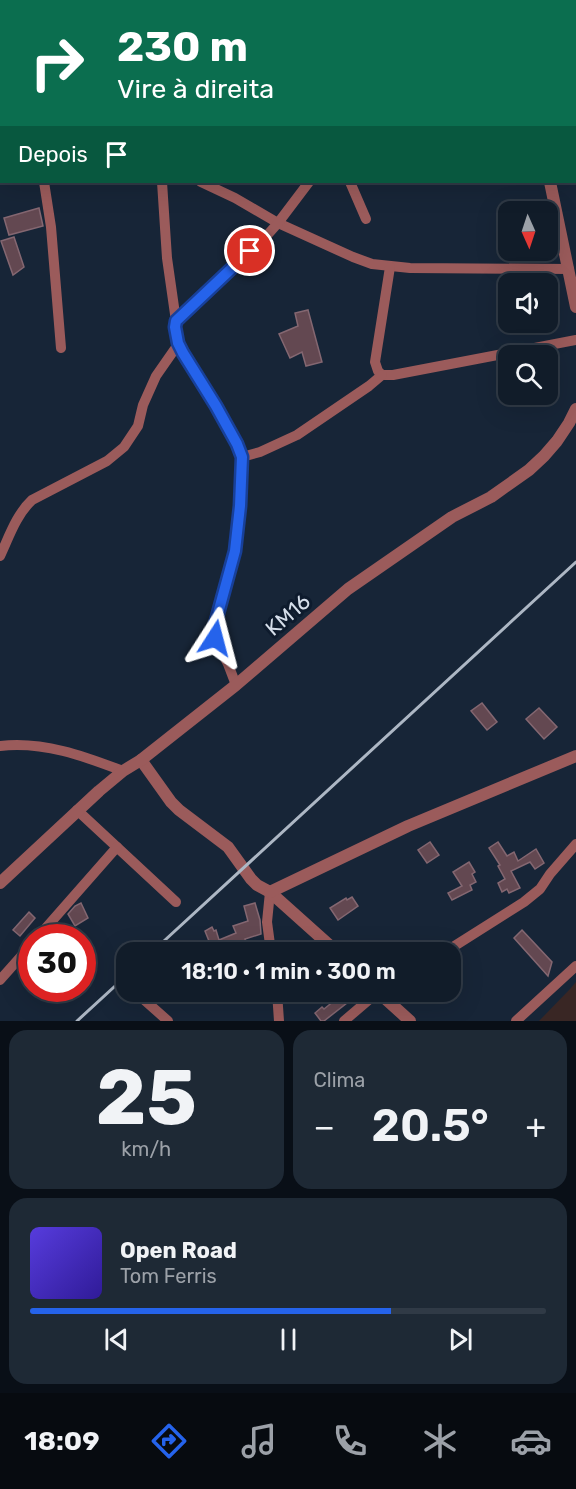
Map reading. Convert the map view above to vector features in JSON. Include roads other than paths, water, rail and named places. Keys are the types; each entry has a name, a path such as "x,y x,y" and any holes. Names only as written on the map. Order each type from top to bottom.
{"street":[{"path":"44,183 51,227 61,348"},
{"path":"162,183 167,258 178,343 225,421 242,457 235,551 214,628 215,638 236,686"},
{"path":"203,183 278,223 372,264 390,267 568,269"},
{"path":"176,321 262,241 308,183"},
{"path":"350,183 366,219"},
{"path":"550,183 576,307"},
{"path":"382,375 375,362 390,267"},
{"path":"242,457 260,452 297,435 382,375 393,375 576,340"},
{"path":"0,556 18,518 32,500 107,461 124,447 138,426 143,405 156,376 178,343"},
{"name":"KM16","path":"0,883 77,810 123,771 141,760 236,686 348,589 452,517 491,496 529,470 557,441 576,409"},
{"path":"0,746 53,748 123,771"},
{"path":"270,892 408,826 576,756"},
{"path":"141,760 179,810 228,848 257,885 270,892 326,942"},
{"path":"77,810 176,902"},
{"path":"461,942 524,902 540,889 576,844"},
{"path":"49,924 117,847"},
{"path":"270,892 267,922 270,942"},
{"path":"0,980 18,960"},
{"path":"516,1021 576,966"},
{"path":"147,1002 168,1021"},
{"path":"278,1002 279,1021"},
{"path":"344,1021 366,1002"},
{"path":"389,1002 410,1021"}],"railway":[{"path":"163,942 576,562"},
{"path":"77,1021 116,985"}]}
